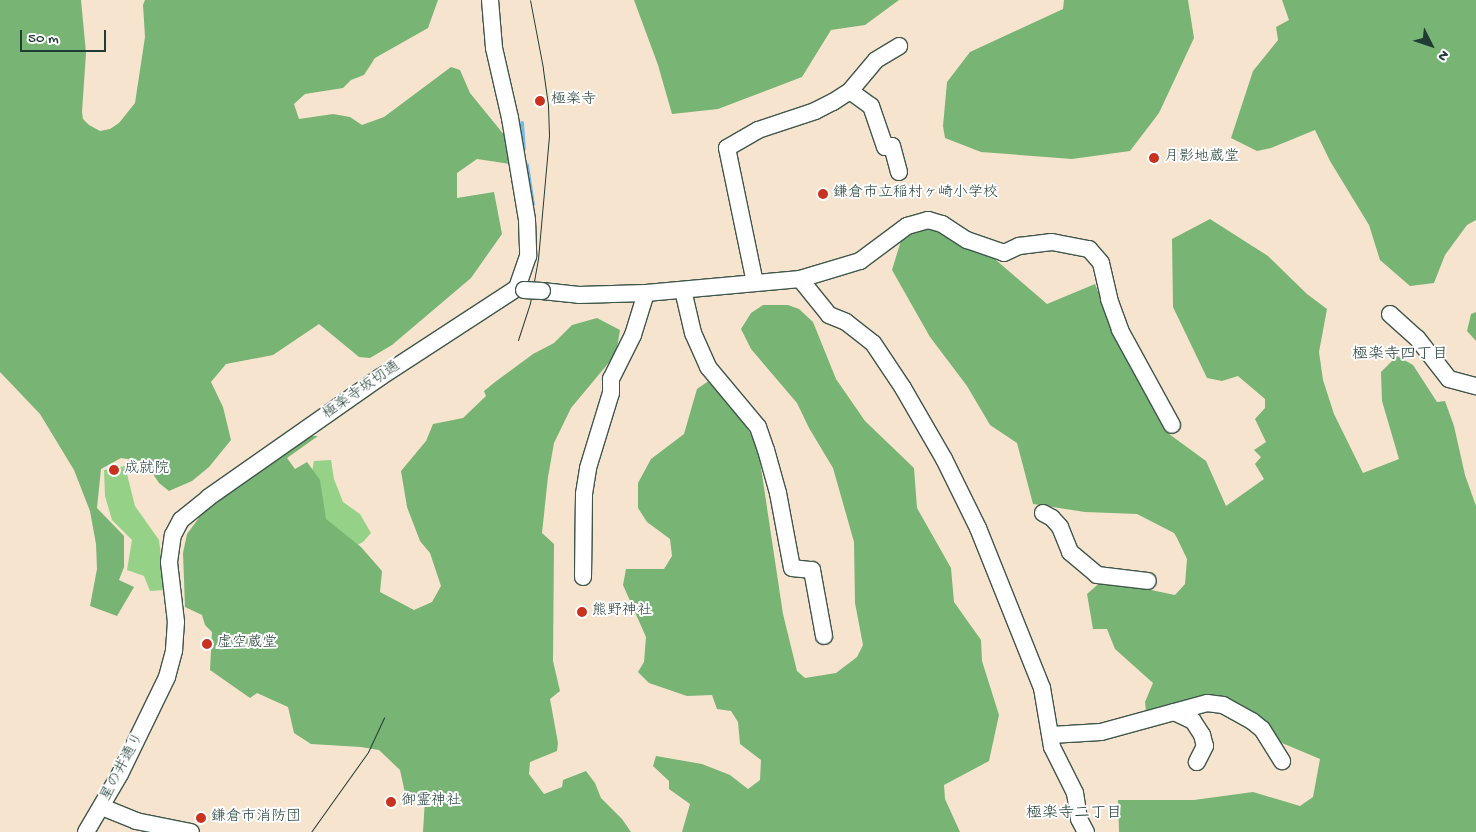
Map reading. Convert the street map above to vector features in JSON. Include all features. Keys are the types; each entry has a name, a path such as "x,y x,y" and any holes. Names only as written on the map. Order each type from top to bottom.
{"street":[{"path":"490,0 494,48 510,118 527,220 528,256 520,289 579,295 683,290 800,280 860,261 906,226 921,220 936,221 967,240 1004,253 1019,246 1052,242 1089,249 1101,264 1109,298 1120,330 1172,425"},
{"path":"755,283 726,148 758,130 815,111 850,91 876,60 899,46"},
{"path":"850,91 871,106 885,147 892,146 899,172"},
{"path":"800,280 829,315 846,322 873,343 944,459 978,528 1042,688 1052,746 1075,793 1079,820 1086,832"},
{"name":"極楽寺坂切通","path":"157,700 167,677 174,650 176,622 169,562 173,535 182,520 209,497 378,378 520,289"},
{"path":"683,290 693,333 708,367 758,428 778,493 792,568 812,570 824,636"},
{"path":"583,577 584,494 588,468 611,392 610,379 633,335 646,292"},
{"path":"1390,314 1417,338 1449,379 1476,386"},
{"path":"1043,513 1056,522 1070,552 1097,575 1148,581"},
{"name":"星の井通り","path":"86,832 102,807 157,700"},
{"path":"1051,735 1102,732 1207,703 1222,705 1262,729 1282,762"},
{"path":"1174,712 1193,721 1202,735 1205,746 1198,762"},
{"path":"102,807 136,821 191,832"}],"green space":[{"path":"0,0 81,0 86,53 83,119 100,131 110,129 119,123 135,103 145,37 143,5 145,0 438,0 428,28 375,58 364,75 351,80 343,88 305,94 294,104 299,119 333,114 350,117 362,125 384,117 451,67 460,70 470,93 505,136 510,164 477,159 457,173 457,198 494,192 502,234 471,278 392,345 370,358 359,357 319,324 273,355 226,364 211,382 223,407 231,440 209,467 192,481 169,491 159,483 145,462 121,458 101,469 97,508 124,536 124,567 119,580 134,587 117,616 90,606 97,569 96,544 90,511 74,470 40,414 0,372"},
{"path":"634,0 899,0 865,25 831,30 802,77 718,109 672,114 658,65"},
{"path":"1064,0 1188,0 1194,38 1159,113 1130,151 1072,159 981,152 945,138 943,126 947,82 970,52 1063,9"},
{"path":"1282,0 1476,0 1476,220 1467,225 1445,255 1434,283 1410,286 1380,260 1369,225 1330,161 1315,130 1271,148 1257,151 1231,138 1253,71 1278,40 1276,27 1289,20"},
{"path":"1210,219 1268,256 1307,294 1327,309 1319,352 1323,380 1334,414 1363,473 1399,459 1382,401 1381,372 1397,356 1413,365 1437,402 1445,401 1454,426 1465,475 1476,506 1476,832 1119,832 1118,800 1194,800 1253,792 1300,806 1313,797 1320,759 1258,733 1242,710 1146,712 1145,702 1153,683 1115,649 1107,629 1093,629 1087,594 1103,580 1175,595 1185,584 1187,559 1177,538 1174,533 1137,514 1085,512 1033,504 1017,443 990,425 967,386 930,337 892,270 903,234 935,228 989,254 1047,304 1095,284 1112,327 1165,431 1206,461 1226,506 1264,479 1255,464 1261,457 1254,450 1266,442 1255,419 1265,408 1265,399 1238,376 1222,381 1207,378 1173,307 1172,239"},
{"path":"763,305 788,305 799,309 813,322 836,379 865,421 914,468 917,508 951,568 954,602 981,640 982,661 999,715 989,761 944,785 945,799 960,832 682,832 690,804 669,789 669,781 653,766 656,756 702,764 730,775 748,789 760,780 761,760 740,744 738,722 731,711 717,709 712,695 687,696 649,683 638,672 644,662 646,637 623,585 626,569 664,569 672,556 670,539 647,522 638,508 638,483 651,459 684,434 697,389 710,380 742,418 758,448 783,614 797,671 805,678 836,673 857,657 863,645 855,603 854,542 833,468 809,428 797,403 751,349 741,329 751,313"},
{"path":"1476,312 1476,341 1467,331 1471,314"},
{"path":"597,318 620,330 616,354 571,408 554,443 548,477 542,533 554,544 553,661 560,691 550,699 558,743 557,751 530,762 529,774 544,794 562,787 563,780 586,771 595,783 601,798 622,819 631,832 423,832 425,799 405,793 400,770 379,750 311,744 294,733 288,707 257,693 250,698 210,670 212,632 205,625 202,615 185,607 183,553 187,534 201,515 226,490 303,440 311,436 318,436 287,458 295,469 307,462 320,480 326,519 361,547 382,571 380,592 414,610 432,602 441,586 430,553 420,541 407,507 401,471 426,441 433,424 463,418 486,396 484,391 495,382 533,354 554,343 572,325"},
{"path":"331,460 334,479 343,502 360,514 371,533 363,542 353,547 313,510 309,488 314,461"},
{"path":"125,466 135,506 159,540 165,590 150,591 144,576 127,570 132,540 112,520 105,496 104,470"}],"waterway":[{"path":"522,123 524,149"},
{"path":"527,165 533,205"}],"tram line":[{"path":"518,340 530,303 538,259 549,135 548,105 543,68 530,0"},
{"path":"311,832 368,752 384,718"}],"place":[{"name":"極楽寺","path":"540,101"},
{"name":"月影地蔵堂","path":"1154,158"},
{"name":"鎌倉市立稲村ヶ崎小学校","path":"823,194"},
{"name":"成就院","path":"114,470"},
{"name":"熊野神社","path":"582,612"},
{"name":"虚空蔵堂","path":"207,644"},
{"name":"御霊神社","path":"391,802"},
{"name":"鎌倉市消防団","path":"201,818"}],"district":[{"name":"極楽寺四丁目","path":"1400,356"},
{"name":"極楽寺二丁目","path":"1074,815"}]}
